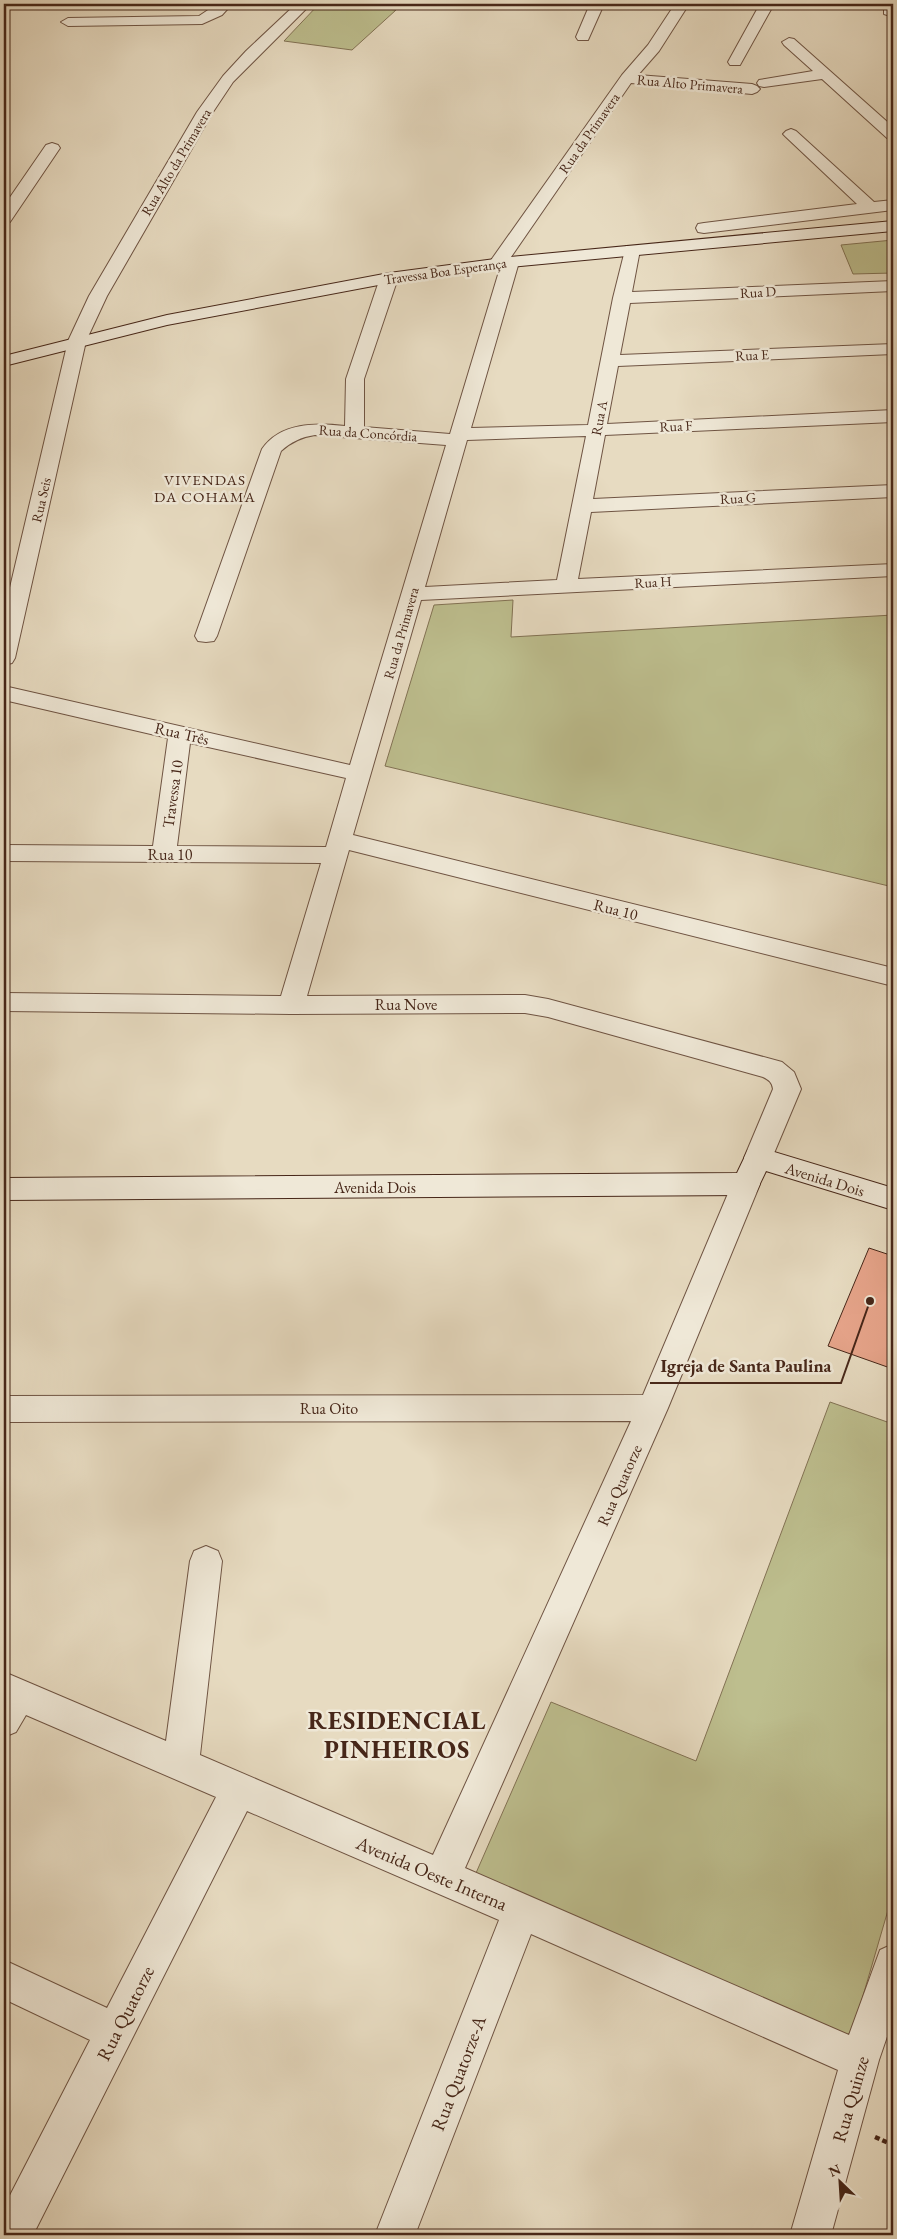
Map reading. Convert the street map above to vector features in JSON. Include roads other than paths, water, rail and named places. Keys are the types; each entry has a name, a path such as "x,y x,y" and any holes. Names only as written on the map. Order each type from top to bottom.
{"street":[{"path":"191,4 202,20"},
{"path":"68,22 202,20 217,12 225,4"},
{"name":"Rua Alto da Primavera","path":"77,341 98,296 205,112 228,79 251,54 304,4"},
{"path":"583,37 598,4"},
{"name":"Rua da Primavera","path":"291,1005 457,440 504,262 627,78 654,48 682,4"},
{"path":"735,62 767,4"},
{"path":"789,42 893,135"},
{"name":"Rua Alto Primavera","path":"627,78 758,86 825,74"},
{"path":"791,134 870,208"},
{"path":"4,218 52,148"},
{"path":"704,228 893,205"},
{"name":"Travessa Boa Esperança","path":"4,361 77,341 266,300 389,278 504,262 893,226"},
{"name":"Rua A","path":"566,586 632,250"},
{"path":"354,431 355,379 389,278"},
{"name":"Rua D","path":"622,298 893,286"},
{"name":"Rua Seis","path":"4,658 77,341"},
{"name":"Rua E","path":"610,362 893,348"},
{"name":"Rua F","path":"457,440 595,437 893,416"},
{"name":"Rua da Concórdia","path":"206,636 272,449 288,435 305,430 354,431 457,440"},
{"name":"Rua G","path":"582,506 893,491"},
{"name":"Rua H","path":"412,594 893,570"},
{"name":"Rua Três","path":"4,693 359,774"},
{"name":"Travessa 10","path":"164,854 180,733"},
{"name":"Rua 10","path":"4,853 164,854 338,848 893,977"},
{"name":"Rua Nove","path":"4,1002 291,1005 525,1004 548,1008 772,1068 781,1074 786,1081 787,1089"},
{"name":"Rua Quatorze","path":"442,1877 654,1408 787,1089"},
{"name":"Avenida Dois","path":"4,1189 752,1171 893,1199"},
{"name":"Rua Oito","path":"4,1408 654,1408"},
{"path":"180,1764 206,1561"},
{"name":"Avenida Oeste Interna","path":"9,1701 180,1764 860,2060"},
{"name":"Rua Quatorze","path":"11,2235 239,1790"},
{"name":"Rua Quatorze-A","path":"395,2235 521,1911"},
{"name":"Rua Quinze","path":"811,2235 860,2060 893,1963"},
{"path":"4,1978 115,2032"}],"place":[{"name":"Igreja de Santa Paulina","path":"870,1301"}],"district":[{"name":"VIVENDAS DA COHAMA","path":"205,488"},
{"name":"RESIDENCIAL PINHEIROS","path":"397,1734"}]}
